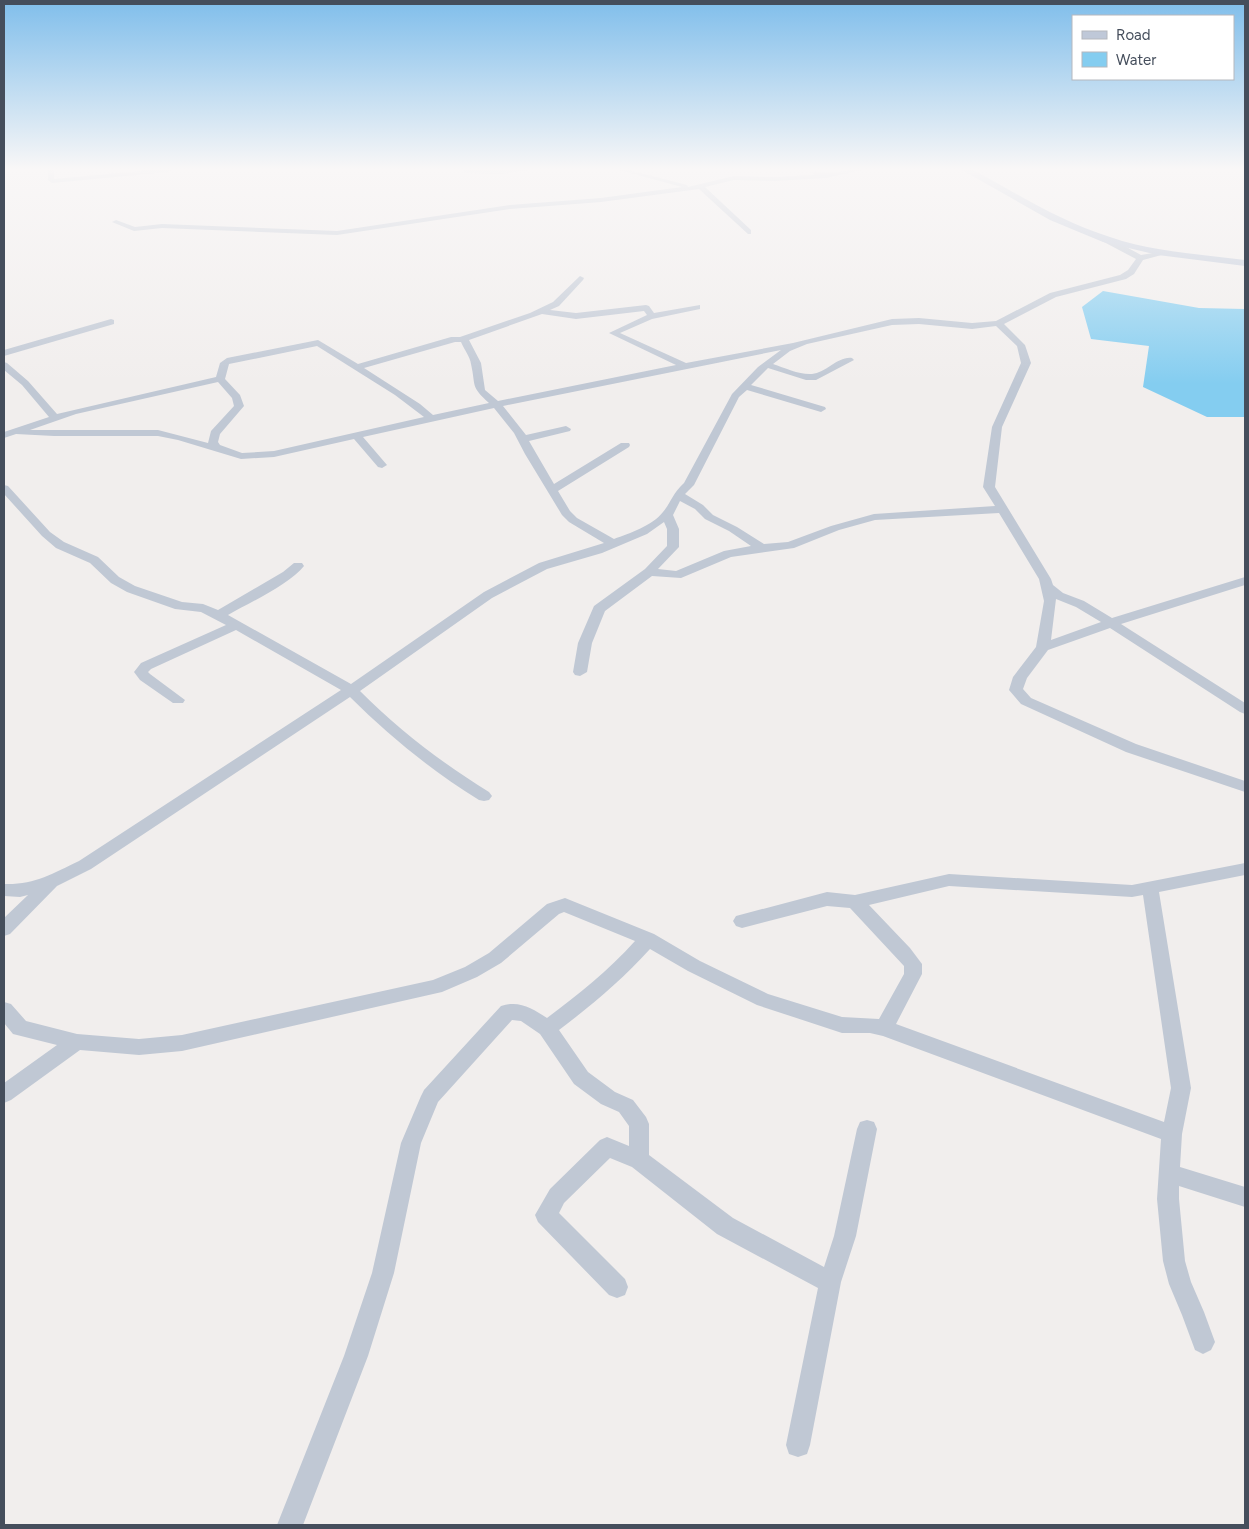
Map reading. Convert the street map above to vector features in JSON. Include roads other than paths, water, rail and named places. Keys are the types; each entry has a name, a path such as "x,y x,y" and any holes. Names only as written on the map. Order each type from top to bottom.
{"main road":[{"path":"1116,241 1165,252 1245,261"},
{"path":"1129,241 1245,261"}],"street":[{"path":"1109,241 1140,258 1165,252"},
{"path":"15,432 56,435 89,432 160,434 241,456 274,454 496,404 804,342 892,322 919,321 972,326 998,322 1052,294 1122,277 1131,272 1140,258"},
{"path":"356,366 408,354 454,339 463,339 540,312 556,304 580,278"},
{"path":"684,365 613,333 652,316 697,307"},
{"path":"540,312 576,316 646,308 652,316"},
{"path":"4,353 111,322"},
{"path":"998,322 1021,345 1026,363 997,427 989,487 1045,579 1050,601 1043,647 1020,677 1016,690 1026,701 1131,748 1245,787"},
{"path":"463,339 473,354 481,391 496,404 523,439 530,454 573,520 614,544"},
{"path":"4,890 20,891 53,881 86,866 351,690 488,594 544,566 614,544 643,532 667,515 678,495 688,485 735,396 787,349 804,342"},
{"path":"220,379 225,363 230,360 318,343 417,406 431,419"},
{"path":"766,366 806,377 816,377 850,360"},
{"path":"4,366 25,383 55,418"},
{"path":"4,435 55,418 220,379"},
{"path":"220,379 237,397 239,406 215,433 213,442 216,447 226,452"},
{"path":"745,386 821,409"},
{"path":"523,439 566,429"},
{"path":"357,436 382,465"},
{"path":"553,489 625,445"},
{"path":"4,488 46,534 60,545 94,560 114,580 131,589 180,606 203,608 219,615 351,690 380,718 445,772 484,796"},
{"path":"678,495 699,508 709,517 733,529 762,548"},
{"path":"649,572 677,575 728,554 790,544 874,517 1002,509"},
{"path":"580,672 585,643 598,608 649,572 673,547 673,529 667,515"},
{"path":"219,615 287,575 298,566"},
{"path":"1043,647 1111,623 1245,581"},
{"path":"1047,587 1059,596 1080,604 1111,623 1245,709"},
{"path":"178,700 145,677 141,672 146,666 236,624"},
{"path":"742,921 827,898 855,902 949,880 1132,891 1245,869"},
{"path":"4,929 53,881"},
{"path":"1150,889 1181,1088 1172,1134 1169,1174 1168,1199 1174,1261 1180,1284 1193,1312 1203,1342"},
{"path":"855,902 913,964 913,974 884,1028"},
{"path":"4,1010 20,1028 77,1042 139,1047 182,1042 436,987 471,972 495,958 553,909 565,905 648,939 694,966 763,1000 842,1025 870,1025 884,1028 1172,1134"},
{"path":"547,1028 593,994 648,939"},
{"path":"290,1525 356,1356 383,1274 411,1144 431,1096 508,1012 524,1013 547,1028 581,1078 608,1098 626,1106 639,1124 639,1160"},
{"path":"4,1094 77,1042"},
{"path":"798,1445 830,1282 845,1236 866,1130"},
{"path":"618,1287 546,1215 557,1196 607,1147 639,1160 725,1226 830,1282"},
{"path":"1169,1174 1245,1197"}],"water":[{"path":"1103,291 1199,308 1245,309 1245,417 1207,417 1143,387 1149,346 1091,339 1082,307"}]}
